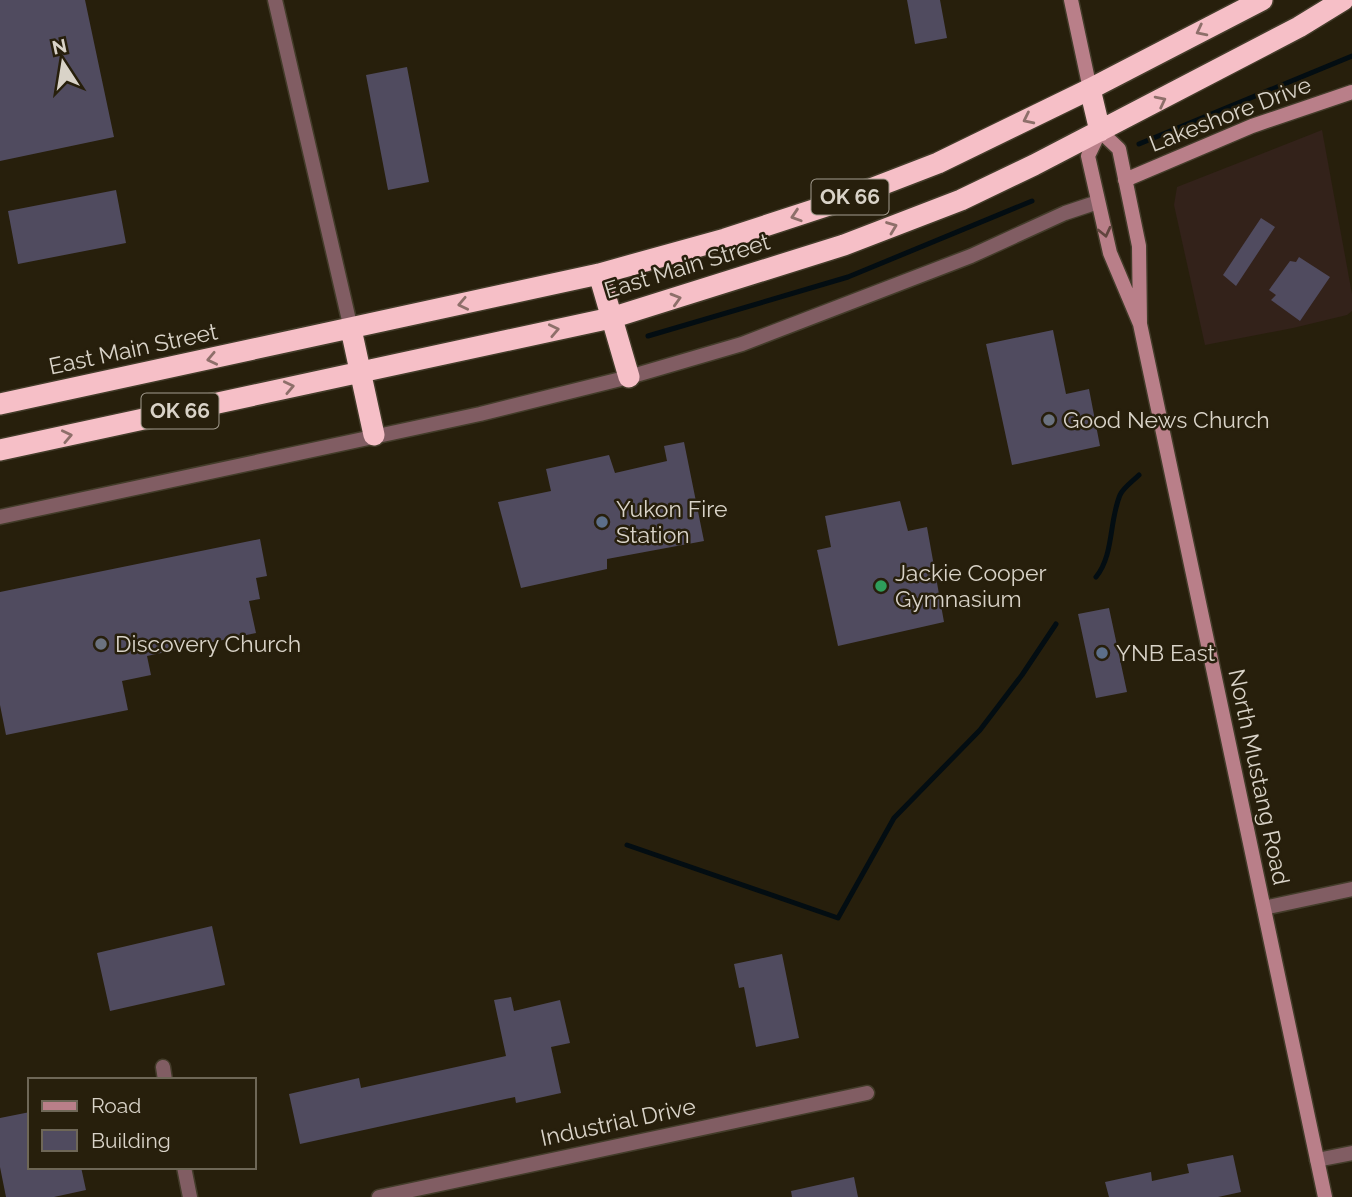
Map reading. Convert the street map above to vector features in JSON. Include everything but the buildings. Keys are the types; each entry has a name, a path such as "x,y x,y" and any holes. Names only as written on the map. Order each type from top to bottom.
{"highway":[{"name":"East Main Street","path":"0,404 599,274 725,239 829,205 938,163 1090,89 1262,0"},
{"name":"East Main Street","path":"0,450 611,318 844,245 961,200 1299,27 1343,0"},
{"path":"1090,89 1100,131"},
{"path":"599,274 629,377"},
{"path":"351,329 374,435"}],"main road":[{"path":"1071,0 1090,89"},
{"name":"Lakeshore Drive","path":"1125,180 1252,126 1352,92"},
{"name":"North Mustang Road","path":"1140,324 1139,246 1119,149 1100,131 1088,156 1110,253 1140,324 1325,1197"}],"street":[{"path":"275,0 351,329"},
{"path":"0,517 480,414 629,377 742,344 971,256 1066,213 1098,202"},
{"path":"1264,908 1352,889"},
{"name":"Industrial Drive","path":"379,1197 867,1093"},
{"path":"1317,1160 1352,1153"},
{"path":"184,1169 190,1197"}],"shaded area":[{"path":"1322,130 1352,294 1352,311 1347,315 1293,328 1205,345 1174,205 1177,187"}],"waterway":[{"path":"1139,144 1352,56"},
{"path":"648,336 848,277 1032,201"},
{"path":"1096,577 1106,559 1120,495 1139,475"},
{"path":"627,845 838,918 894,818 980,730 1056,624"}],"place":[{"name":"Good News Church","path":"1049,420"},
{"name":"Yukon Fire Station","path":"602,522"},
{"name":"Jackie Cooper Gymnasium","path":"881,586"},
{"name":"Discovery Church","path":"101,644"},
{"name":"YNB East","path":"1102,653"}]}
